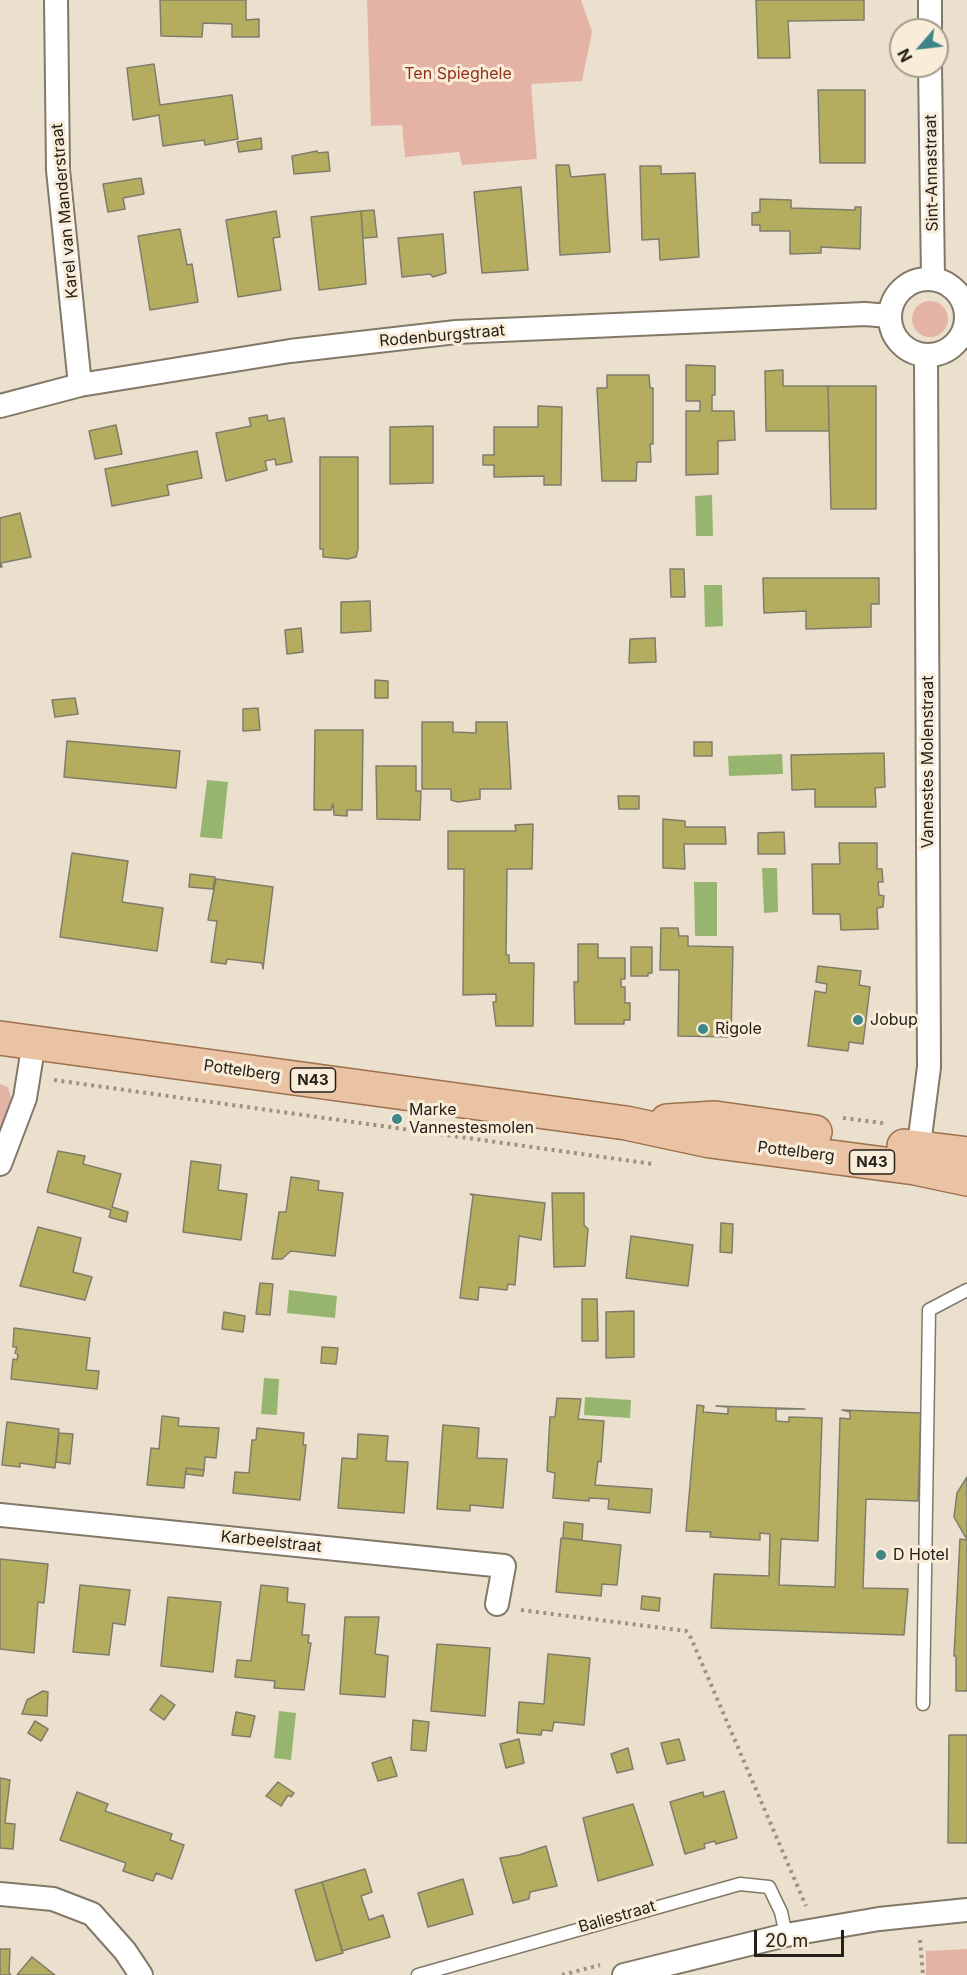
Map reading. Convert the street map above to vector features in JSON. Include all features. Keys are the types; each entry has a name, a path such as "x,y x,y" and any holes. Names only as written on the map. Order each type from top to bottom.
{"main road":[{"name":"Pottelberg","path":"0,1038 626,1123 710,1141 917,1158 967,1154"},
{"name":"Pottelberg","path":"917,1158 967,1179"}],"street":[{"name":"Karel van Manderstraat","path":"56,0 58,170 80,385"},
{"path":"930,0 930,18"},
{"name":"Sint-Annastraat","path":"930,78 933,279"},
{"path":"933,279 953,288 963,302 966,315 961,336 949,349 926,356 909,351 896,338 889,315 896,296 903,288 914,281 933,279"},
{"name":"Rodenburgstraat","path":"0,406 80,385 290,351 456,332 865,314 889,315"},
{"name":"Vannestes Molenstraat","path":"917,1158 929,1067 926,356"},
{"path":"0,1164 19,1119 34,1042"},
{"name":"Karbeelstraat","path":"0,1515 504,1566 497,1604"},
{"path":"0,1894 53,1899 92,1914 125,1952 141,1975"},
{"path":"624,1975 786,1935 879,1919 967,1910"}],"lane":[{"path":"923,1704 929,1310 967,1290"},
{"name":"Baliestraat","path":"418,1975 740,1884 769,1887 781,1912 786,1935"}],"path":[{"path":"29,1077 665,1166"},
{"path":"497,1604 531,1612 686,1631 810,1913"}],"green space":[{"name":"Ten Spieghele","path":"367,0 581,0 592,32 582,81 531,84 537,159 462,165 459,152 405,157 402,125 371,126"},
{"path":"930,301 943,306 948,319 943,332 930,337 917,332 912,319 917,306"},
{"path":"0,1084 8,1087 12,1101 0,1129"},
{"path":"967,1949 967,1975 926,1975 926,1951"}],"shaded area":[{"path":"712,495 713,536 696,536 695,496"},
{"path":"704,585 722,585 723,626 705,627"},
{"path":"782,754 783,774 729,776 728,756"},
{"path":"207,780 228,782 222,839 200,837"},
{"path":"762,868 777,868 778,912 764,913"},
{"path":"694,882 717,882 717,936 695,936"},
{"path":"289,1290 337,1296 335,1318 287,1313"},
{"path":"264,1378 279,1379 277,1415 261,1414"},
{"path":"585,1397 631,1400 630,1418 584,1415"},
{"path":"279,1711 296,1713 291,1760 274,1758"}],"building":[{"path":"160,0 246,0 246,20 259,19 259,37 232,37 232,24 203,23 202,37 161,36"},
{"path":"756,0 864,0 864,20 788,21 790,58 758,58"},
{"path":"154,64 160,105 232,95 238,139 205,145 204,140 163,146 159,115 133,120 127,68"},
{"path":"818,90 865,90 865,163 820,163"},
{"path":"261,138 262,149 239,152 237,142"},
{"path":"317,151 318,153 328,152 330,171 294,174 292,156"},
{"path":"556,165 569,165 571,177 605,174 610,252 560,255"},
{"path":"640,166 661,166 661,174 695,173 699,257 660,260 659,239 642,240"},
{"path":"141,178 144,194 123,198 125,209 108,212 103,184"},
{"path":"521,187 528,270 482,273 474,192"},
{"path":"760,199 791,200 791,208 855,210 855,207 861,207 860,249 821,247 821,253 790,254 790,231 760,231 760,225 752,225 752,213 760,212"},
{"path":"374,210 377,237 363,238 361,211"},
{"path":"276,211 280,237 273,238 281,290 238,297 226,220"},
{"path":"361,211 366,284 319,290 311,217"},
{"path":"180,229 187,265 192,264 198,302 150,310 138,236"},
{"path":"443,234 446,273 433,277 430,274 402,277 398,238"},
{"path":"686,365 715,366 715,395 712,395 712,411 734,411 735,440 718,441 718,474 686,475 686,411 700,411 700,401 686,401"},
{"path":"783,370 783,386 828,386 829,431 766,431 765,371"},
{"path":"607,375 649,375 650,388 653,388 651,462 637,462 636,481 602,481 597,388 607,388"},
{"path":"828,386 876,386 876,509 831,509"},
{"path":"538,406 562,407 561,485 544,485 544,476 494,477 494,465 483,465 483,455 494,455 494,427 538,427"},
{"path":"267,415 268,421 284,418 292,462 276,465 275,459 265,461 267,470 226,481 216,433 251,426 249,418"},
{"path":"116,425 122,454 95,459 89,431"},
{"path":"433,426 433,483 390,484 390,427"},
{"path":"197,451 202,478 167,485 169,495 112,506 105,469"},
{"path":"320,457 358,457 358,549 356,557 348,559 323,557 323,549 320,549"},
{"path":"20,513 31,557 1,563 2,567 0,567 0,518"},
{"path":"670,569 684,569 685,597 671,597"},
{"path":"763,578 879,578 879,604 871,604 871,627 806,629 806,611 764,613"},
{"path":"370,601 371,631 341,633 341,602"},
{"path":"301,628 303,652 287,654 285,630"},
{"path":"655,638 656,662 629,663 630,639"},
{"path":"375,680 388,681 388,698 375,698"},
{"path":"75,698 78,714 55,717 52,700"},
{"path":"258,708 260,730 243,731 243,709"},
{"path":"422,722 453,722 453,732 476,733 476,722 507,722 511,789 480,789 480,799 458,802 451,800 451,789 422,789"},
{"path":"315,730 363,730 362,810 347,810 347,816 334,815 333,804 331,810 314,810"},
{"path":"67,741 180,751 176,788 64,777"},
{"path":"694,742 712,742 712,756 694,756"},
{"path":"884,753 885,787 875,788 876,807 815,807 815,789 792,790 791,755"},
{"path":"376,766 416,766 416,791 421,791 420,820 377,819"},
{"path":"618,796 639,796 639,809 619,809"},
{"path":"663,819 685,821 685,827 725,827 726,844 684,844 685,869 663,868"},
{"path":"533,824 532,869 507,869 506,955 509,955 509,963 534,963 533,1026 496,1026 493,1002 496,1002 496,994 463,995 464,869 448,869 448,831 516,831 515,825"},
{"path":"784,832 785,854 758,854 758,833"},
{"path":"839,843 877,843 877,869 882,869 883,882 878,882 879,895 884,896 883,907 877,908 878,929 841,930 840,914 813,914 812,864 840,864"},
{"path":"72,853 128,861 122,902 163,908 157,951 60,937"},
{"path":"190,874 215,877 213,889 189,887"},
{"path":"216,879 273,887 263,969 262,963 227,959 226,964 211,962 217,921 208,920"},
{"path":"661,928 678,928 679,936 688,936 688,946 733,947 731,1037 678,1036 679,970 660,970"},
{"path":"578,944 598,944 598,958 625,958 625,979 621,979 621,987 625,987 625,1003 630,1003 630,1020 624,1020 624,1024 575,1024 574,982 578,982"},
{"path":"631,947 652,947 652,973 648,973 648,976 631,976"},
{"path":"818,966 861,971 859,985 870,987 863,1044 849,1042 848,1051 808,1046 815,991 826,993 827,984 816,982"},
{"path":"58,1151 85,1156 83,1164 121,1174 112,1207 128,1212 126,1222 109,1217 111,1210 47,1192"},
{"path":"191,1161 221,1165 218,1190 247,1194 241,1240 183,1232"},
{"path":"291,1177 319,1181 318,1190 343,1193 335,1256 291,1251 282,1259 272,1259 279,1212 286,1212"},
{"path":"552,1193 584,1193 584,1225 588,1229 585,1266 554,1267"},
{"path":"470,1194 545,1203 541,1240 519,1236 515,1285 508,1284 507,1290 479,1287 478,1300 460,1298 473,1196"},
{"path":"721,1223 733,1224 732,1253 720,1252"},
{"path":"38,1227 81,1238 73,1272 92,1277 85,1300 20,1286"},
{"path":"631,1236 693,1245 688,1286 626,1278"},
{"path":"260,1283 273,1284 270,1315 256,1314"},
{"path":"582,1299 597,1299 598,1341 582,1341"},
{"path":"634,1311 634,1357 606,1358 606,1312"},
{"path":"224,1312 245,1316 243,1332 222,1329"},
{"path":"14,1328 90,1338 86,1370 99,1371 97,1389 11,1379 13,1359 17,1360 18,1355 15,1353 17,1347 13,1347"},
{"path":"322,1347 338,1348 336,1364 321,1363"},
{"path":"557,1398 581,1399 578,1419 604,1421 601,1462 598,1461 595,1485 652,1489 650,1513 608,1509 609,1499 589,1498 589,1501 553,1498 555,1473 547,1471 550,1417 555,1417"},
{"path":"697,1405 704,1406 703,1412 728,1414 728,1407 716,1406 805,1409 776,1409 776,1421 789,1422 789,1417 822,1418 818,1541 781,1539 779,1585 835,1587 840,1418 850,1419 850,1412 842,1410 921,1413 918,1501 866,1499 863,1588 908,1589 904,1635 711,1628 714,1574 769,1576 770,1534 760,1533 760,1540 710,1537 711,1532 686,1531"},
{"path":"162,1416 179,1418 178,1426 219,1428 216,1458 205,1457 204,1470 186,1468 184,1488 147,1485 151,1448 159,1449"},
{"path":"7,1422 59,1429 55,1468 20,1463 20,1467 2,1465"},
{"path":"443,1425 479,1428 477,1458 507,1459 503,1508 470,1505 470,1511 437,1509"},
{"path":"257,1428 304,1433 303,1445 306,1445 300,1500 233,1493 235,1472 249,1473 252,1440 256,1440"},
{"path":"59,1433 73,1434 70,1464 56,1462"},
{"path":"358,1434 388,1436 386,1461 408,1462 404,1513 338,1508 342,1458 357,1459"},
{"path":"186,1468 204,1470 203,1476 186,1474"},
{"path":"967,1477 967,1540 954,1517 957,1493"},
{"path":"564,1522 583,1524 582,1540 563,1538"},
{"path":"561,1538 621,1545 617,1585 602,1584 601,1596 556,1592"},
{"path":"960,1539 967,1540 967,1691 956,1691 956,1656 954,1656"},
{"path":"0,1559 48,1564 44,1603 38,1602 34,1653 0,1649"},
{"path":"80,1585 130,1590 125,1625 113,1623 109,1655 73,1652"},
{"path":"261,1585 288,1588 287,1602 305,1604 302,1635 309,1635 308,1643 311,1643 304,1690 274,1688 275,1681 235,1677 237,1660 251,1661"},
{"path":"642,1596 660,1598 659,1611 641,1609"},
{"path":"168,1597 221,1602 213,1672 161,1666"},
{"path":"345,1617 379,1617 375,1654 388,1656 385,1697 340,1694"},
{"path":"437,1644 490,1648 485,1716 431,1711"},
{"path":"548,1654 590,1658 584,1725 554,1722 552,1731 542,1730 541,1735 517,1733 519,1702 544,1704"},
{"path":"43,1691 48,1692 47,1716 22,1714 27,1700"},
{"path":"161,1695 175,1705 164,1720 150,1710"},
{"path":"236,1712 255,1716 250,1737 232,1735"},
{"path":"413,1720 429,1722 426,1751 411,1750"},
{"path":"35,1721 48,1729 41,1741 28,1733"},
{"path":"949,1735 967,1735 967,1843 948,1843"},
{"path":"519,1739 524,1763 506,1768 500,1744"},
{"path":"679,1739 685,1760 667,1764 661,1743"},
{"path":"628,1748 633,1769 617,1773 611,1754"},
{"path":"391,1757 397,1776 378,1781 372,1763"},
{"path":"0,1778 10,1780 5,1823 15,1824 13,1849 0,1848"},
{"path":"278,1782 294,1793 291,1797 288,1795 281,1806 266,1796"},
{"path":"724,1791 737,1838 716,1844 715,1841 704,1844 705,1848 685,1854 670,1802 703,1792 704,1797"},
{"path":"77,1792 108,1804 105,1811 172,1834 170,1840 184,1845 172,1879 156,1873 153,1881 123,1871 126,1863 60,1840"},
{"path":"633,1804 653,1865 598,1881 583,1818"},
{"path":"546,1846 557,1886 530,1892 529,1899 513,1903 500,1858 519,1855"},
{"path":"365,1869 372,1892 361,1896 369,1920 383,1915 390,1937 342,1951 322,1882"},
{"path":"463,1879 473,1914 428,1927 418,1893"},
{"path":"322,1882 343,1953 316,1961 295,1890"},
{"path":"0,1949 10,1949 9,1973 11,1975 0,1975"},
{"path":"32,1957 55,1975 17,1975"}],"place":[{"name":"Jobup","path":"858,1020"},
{"name":"Rigole","path":"703,1029"},
{"name":"Marke Vannestesmolen","path":"397,1119"},
{"name":"D Hotel","path":"881,1555"}]}
